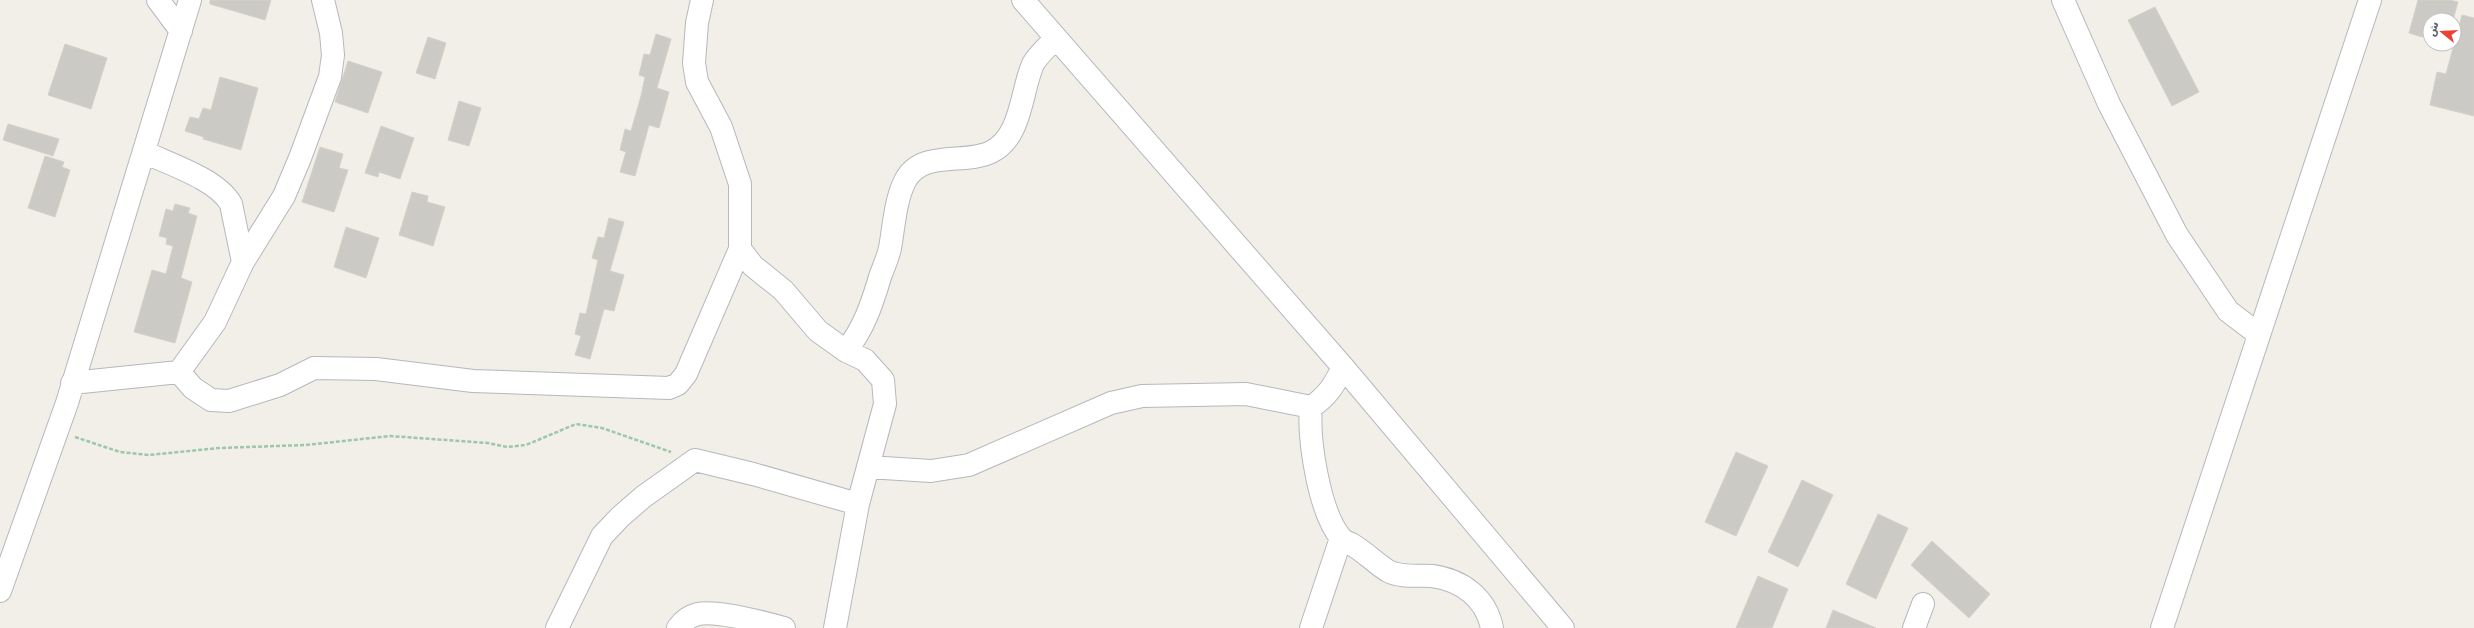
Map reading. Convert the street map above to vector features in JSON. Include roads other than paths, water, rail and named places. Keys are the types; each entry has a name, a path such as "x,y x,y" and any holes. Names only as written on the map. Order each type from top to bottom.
{"street":[{"path":"158,0 181,31"},
{"path":"0,591 72,383 190,0"},
{"path":"72,383 179,372 215,322 243,262 284,196 330,77 332,55 331,33 323,0"},
{"path":"179,372 194,388 211,400 229,401 280,385 314,368 376,369 473,381 670,388 678,384 686,374 740,249 740,184 721,127 697,82 694,63 697,23 702,0"},
{"path":"1023,0 1055,39 1343,367 1563,628"},
{"path":"2063,0 2109,104 2177,235 2228,311 2258,334"},
{"path":"2162,628 2258,334 2370,0"},
{"path":"846,351 871,309 889,250 895,212 905,181 910,172 919,166 945,158 991,152 1002,144 1012,130 1034,62 1055,39"},
{"path":"144,152 212,185 226,196 232,208 243,262"},
{"path":"740,249 753,266 783,290 818,331 846,351 865,360 883,380 885,404 858,504 835,628"},
{"path":"868,467 931,471 969,465 1111,403 1142,396 1246,394 1311,407 1322,401 1333,387 1343,367"},
{"path":"1311,407 1309,428 1315,469 1326,507 1341,538 1370,556 1388,571 1446,580 1472,591 1483,606 1492,628"},
{"path":"557,628 602,536 620,516 643,497 695,460 753,474 858,504"},
{"path":"1311,628 1341,538"},
{"path":"1914,628 1923,604"},
{"path":"678,628 683,621 698,614 709,613 750,624 784,628"}]}
